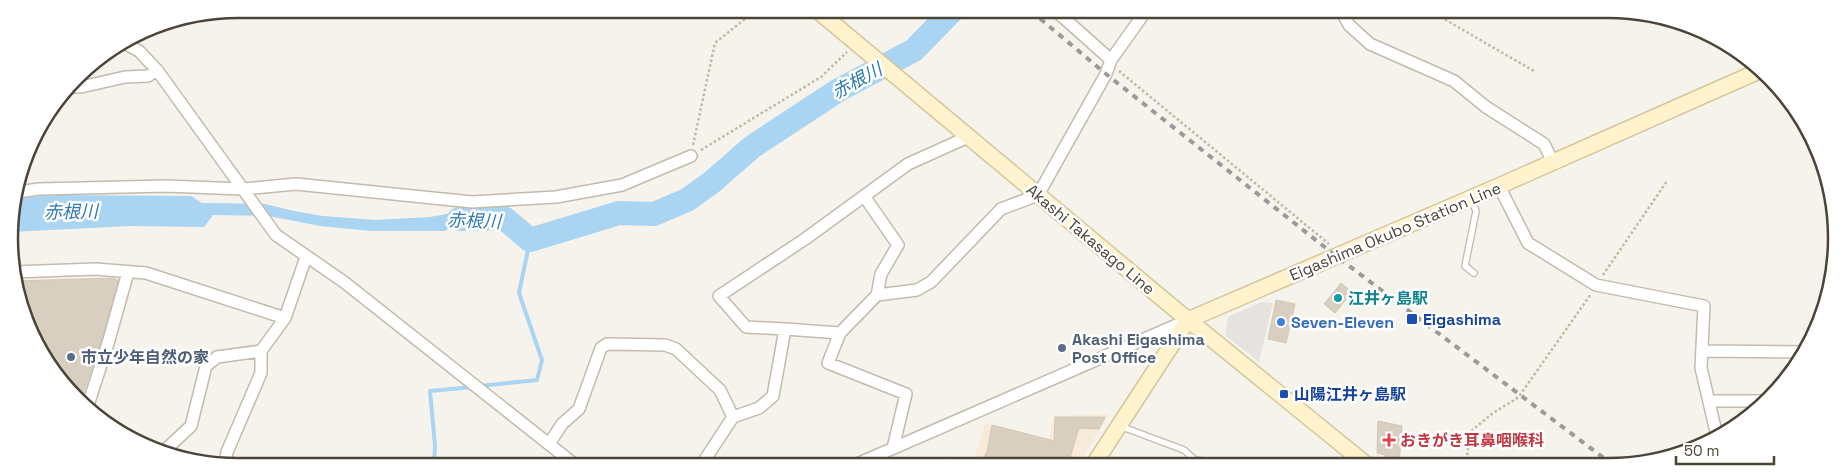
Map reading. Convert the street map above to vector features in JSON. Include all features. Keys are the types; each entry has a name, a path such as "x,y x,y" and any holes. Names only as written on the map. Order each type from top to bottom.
{"main road":[{"name":"Akashi Takasago Line","path":"827,18 1188,320 1358,458"},
{"name":"Eigashima Okubo Station Line","path":"1188,320 1754,73"},
{"path":"1098,458 1188,320"}],"street":[{"path":"1064,18 1111,60"},
{"path":"877,295 917,290 932,282 1001,209 1038,195 1106,74 1111,60 1142,18"},
{"path":"1346,18 1350,25 1370,44 1454,81 1486,107 1544,144 1553,162"},
{"path":"130,46 139,51 157,70 276,236 344,282 566,458"},
{"path":"77,87 125,77 148,76 157,70"},
{"path":"840,333 746,327 719,296 805,239 908,164 968,137"},
{"path":"23,191 39,189 166,186 243,189 296,184 472,202 556,197 622,185 691,156"},
{"path":"1499,186 1528,243 1596,285 1704,306 1701,368 1716,430"},
{"path":"864,196 898,245 882,274 877,295 840,333 828,363 906,394 893,448"},
{"path":"226,458 260,373 261,351 285,318 306,256"},
{"path":"20,272 95,269 146,273 285,318"},
{"path":"89,401 128,272"},
{"path":"870,458 1188,320"},
{"path":"706,458 733,417 759,408 773,396 785,329"},
{"path":"549,444 562,424 579,409 601,348 607,344 665,345 676,349 720,390 733,417"},
{"path":"168,447 191,426 206,366 217,357 261,351"},
{"path":"1702,351 1797,352"},
{"path":"1709,401 1756,401"}],"lane":[{"path":"1470,198 1476,211 1465,266 1474,273"},
{"path":"1120,426 1184,450 1193,458"}],"path":[{"path":"691,156 715,43 746,18"},
{"path":"1442,18 1534,71"},
{"path":"691,156 821,77 857,43"},
{"path":"1111,60 1115,67 1341,254"},
{"path":"1467,458 1470,432 1493,413 1520,395 1667,181"}],"shaded area":[{"path":"1261,302 1273,303 1259,362 1225,335 1228,317"},
{"path":"1110,414 1082,458 975,458 985,423 1049,439 1054,416"}],"water":[{"path":"53,195 191,196 202,203 265,204 323,216 375,220 430,217 452,213 493,219 458,223 445,231 372,231 320,226 269,216 213,215 204,227 129,226 18,232 21,198"}],"building":[{"name":"市立少年自然の家","path":"112,278 118,280 102,338 83,395 63,372 40,336 29,309 22,281"},
{"name":"江井ヶ島駅","path":"1341,283 1352,292 1335,313 1324,304"},
{"name":"Seven-Eleven","path":"1276,300 1295,304 1286,343 1268,339"},
{"path":"1055,417 1105,417 1099,429 1079,428 1070,458 983,458 987,452 992,425 1054,441"},
{"name":"おきがき耳鼻咽喉科","path":"1378,421 1402,426 1400,458 1385,458 1385,455 1377,453"}],"waterway":[{"name":"赤根川","path":"459,219 504,218 530,240 619,213 654,214 687,200 712,182 752,147 837,91 914,50 945,18"},
{"path":"480,386 537,380 542,360 519,293 530,240"},
{"path":"434,458 430,391 473,387"}],"railway":[{"path":"1039,18 1106,74 1336,256 1604,458"}],"place":[{"name":"江井ヶ島駅","path":"1338,298"},
{"name":"Eigashima","path":"1412,319"},
{"name":"Seven-Eleven","path":"1281,322"},
{"name":"Akashi Eigashima Post Office","path":"1062,348"},
{"name":"市立少年自然の家","path":"71,357"},
{"name":"山陽江井ヶ島駅","path":"1284,394"},
{"name":"おきがき耳鼻咽喉科","path":"1389,440"}]}
